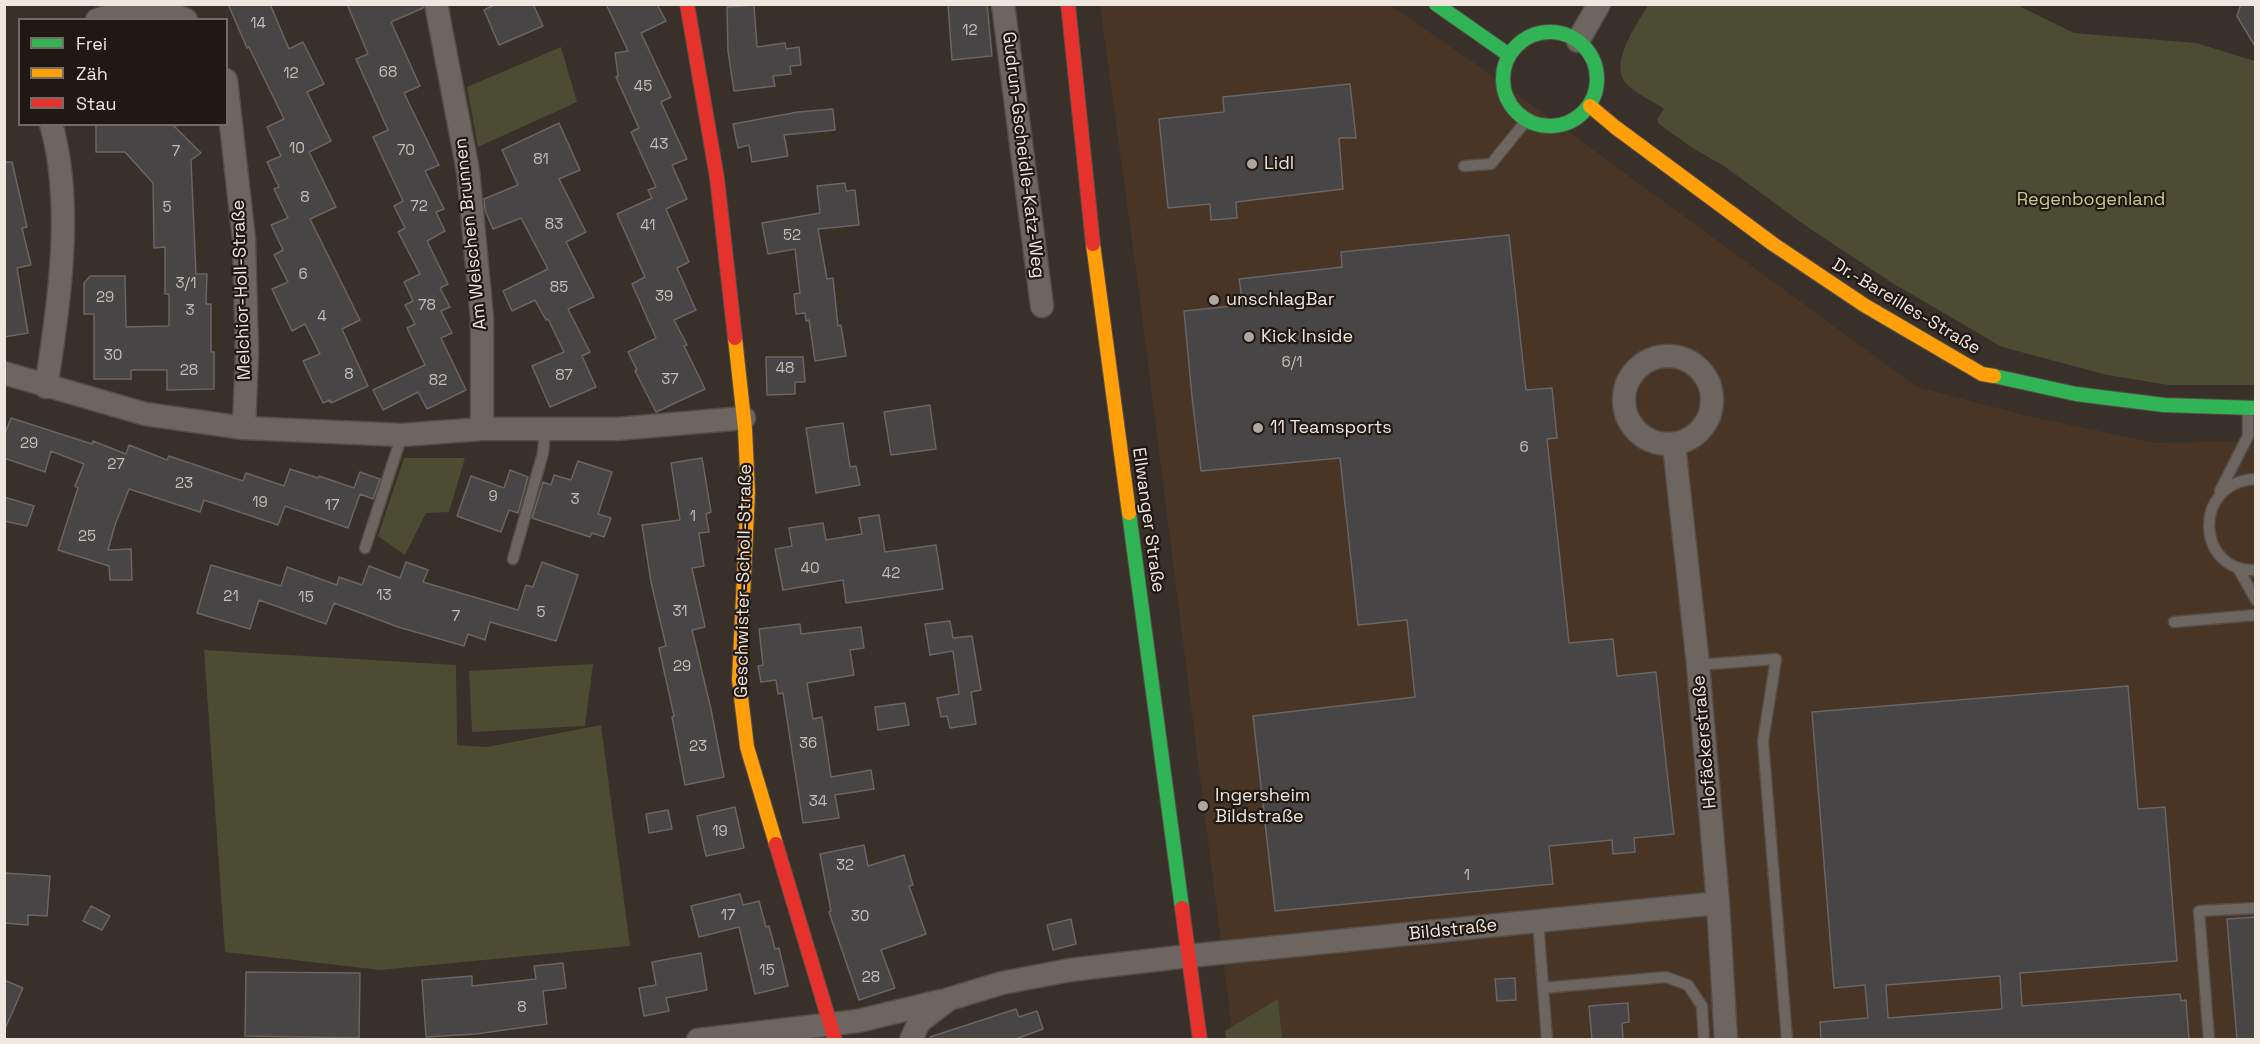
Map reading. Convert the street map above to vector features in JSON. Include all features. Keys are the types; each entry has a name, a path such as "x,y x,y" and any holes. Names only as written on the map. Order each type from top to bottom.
{"main road":[{"name":"Geschwister-Scholl-Straße","path":"687,4 717,178 744,418 748,492 739,680 747,747 833,1031"},
{"name":"Ellwanger Straße","path":"1068,4 1095,257 1200,1040"},
{"path":"1436,4 1509,54"},
{"path":"1549,32 1564,34 1578,41 1588,51 1595,64 1598,78 1596,92 1590,106 1568,124 1554,127 1539,126 1526,121 1514,111 1506,98 1502,83 1503,68 1509,54 1519,43 1533,35 1549,32"},
{"name":"Dr.-Bareilles-Straße","path":"1590,106 1615,127 1800,262 1864,305 1982,374 2087,396 2164,405 2252,408"}],"street":[{"name":"Am Welschen Brunnen","path":"436,4 468,171 482,318 482,429"},
{"name":"Gudrun-Gscheidle-Katz-Weg","path":"1003,4 1042,306"},
{"path":"1578,41 1599,4"},
{"path":"101,18 108,14 161,13 179,18"},
{"name":"Melchior-Holl-Straße","path":"228,98 244,240 247,353 244,428"},
{"path":"46,387 59,308 63,228 59,152 52,126"},
{"path":"4,373 145,414 244,428 402,435 482,429 617,429 744,418"},
{"name":"Hofäckerstraße","path":"1674,445 1698,666 1718,903 1726,1040"},
{"name":"Bildstraße","path":"1188,956 1718,903"},
{"path":"698,1040 833,1031 858,1021 949,999 1002,983 1070,970 1188,956"},
{"path":"911,1040 919,1022 949,999"}],"lane":[{"path":"1464,166 1491,164 1526,121"},
{"path":"2252,408 2248,436 2211,508 2208,523 2210,537 2216,550 2226,561 2238,568 2256,570"},
{"path":"513,559 543,453 545,430"},
{"path":"365,548 402,435"},
{"path":"2248,436 2256,448"},
{"path":"2218,495 2228,486 2240,481 2256,479"},
{"path":"2238,568 2256,600"},
{"path":"2174,622 2256,615"},
{"path":"1698,666 1776,659 1763,741 1787,1040"},
{"path":"2209,1040 2199,911 2256,908"},
{"path":"1538,921 1547,1040"},
{"path":"1543,988 1666,977 1688,985 1702,1006 1704,1040"}],"shaded area":[{"path":"1100,5 1390,5 1480,67 1917,387 2028,416 2155,443 2255,441 2255,1039 1233,1039 1140,300"}],"green space":[{"name":"Regenbogenland","path":"1648,5 2017,5 2074,33 2196,43 2255,61 2255,385 2169,385 2107,375 2002,347 1894,284 1806,226 1724,166 1694,149 1659,124 1657,119 1664,109 1634,90 1625,82 1621,74 1620,64 1627,43"},
{"path":"561,47 577,102 478,147 467,87"},
{"path":"404,458 465,458 449,512 426,513 405,555 378,536"},
{"path":"204,650 456,665 457,745 487,747 601,725 630,946 380,970 225,952"},
{"path":"593,664 585,726 472,732 469,671"},
{"path":"1278,999 1282,1039 1226,1039 1225,1031"}],"building":[{"path":"228,4 270,4 289,49 303,42 324,84 307,92 331,141 309,152 336,207 310,219 360,320 342,329 368,386 331,403 330,400 323,403 303,361 320,354 305,324 292,331 272,289 288,282 274,255 283,250 271,225 288,218 274,189 279,187 267,162 281,156 267,127 284,119 249,47 247,48"},
{"path":"347,4 423,4 423,8 391,22 420,86 404,93 439,165 425,171 444,209 436,212 445,231 427,241 448,284 440,288 450,307 441,311 452,333 441,338 466,390 427,409 418,392 383,410 373,390 425,365 407,328 415,324 405,305 413,301 404,282 420,274 398,232 405,228 394,206 403,201 373,137 388,130 356,59 368,54"},
{"path":"496,4 533,4 543,26 499,45 484,10"},
{"path":"606,4 657,4 666,21 641,33 671,97 661,102 687,159 672,165 687,199 666,209 689,262 677,268 696,310 674,320 705,389 656,412 628,352 656,338 632,284 645,277 617,214 652,198 648,190 656,187 631,132 639,128 616,77 618,76 615,53 628,51"},
{"path":"948,4 987,4 992,56 952,60"},
{"path":"2241,4 2256,4 2256,48 2237,16"},
{"path":"754,5 757,47 785,43 786,49 799,47 801,65 790,66 791,74 773,76 775,86 734,91 728,51 727,7"},
{"name":"Lidl","path":"1350,84 1356,138 1339,138 1343,189 1236,202 1237,218 1211,220 1210,204 1168,208 1159,119 1224,112 1223,97"},
{"path":"833,109 835,130 784,135 788,156 752,162 749,145 738,148 733,124 798,112"},
{"path":"559,123 580,170 559,179 586,232 566,242 594,297 568,309 590,352 582,356 596,387 550,407 532,366 564,352 548,319 546,320 535,300 512,311 503,291 548,269 521,218 493,229 485,210 484,199 518,185 502,150"},
{"path":"96,126 174,126 201,153 191,160 196,274 207,274 206,304 211,304 214,389 167,390 167,370 131,370 131,379 94,379 94,314 84,314 84,283 90,276 125,276 126,327 169,326 169,294 165,294 165,247 154,248 153,183 125,152 96,152"},
{"path":"4,162 12,162 27,227 22,228 31,265 17,268 28,333 4,337"},
{"path":"845,183 846,191 855,190 859,225 818,229 827,279 833,278 838,326 841,325 846,356 815,361 809,320 806,321 805,313 796,314 794,294 800,293 795,249 768,254 762,223 820,213 817,186"},
{"path":"1509,235 1526,390 1552,388 1557,438 1547,439 1569,643 1613,639 1617,676 1656,672 1674,834 1634,838 1635,852 1613,854 1612,840 1549,846 1553,884 1275,911 1253,716 1415,697 1407,620 1358,625 1340,458 1201,471 1184,311 1243,305 1239,279 1342,267 1341,252"},
{"path":"766,357 803,357 805,382 795,382 795,394 767,395"},
{"path":"930,405 936,449 891,455 884,412"},
{"path":"11,418 92,444 93,441 126,454 129,445 167,460 169,456 243,481 246,473 284,486 290,469 354,488 360,472 380,479 373,499 360,494 348,528 285,506 278,525 204,500 200,512 129,489 108,550 131,549 132,580 110,580 109,566 58,550 78,488 75,486 84,464 51,451 45,472 4,458 4,436"},
{"path":"843,423 850,467 856,466 860,485 816,493 806,428"},
{"path":"702,458 711,512 706,514 709,532 699,533 704,566 692,568 705,627 692,630 724,777 685,785 672,717 674,716 659,648 666,646 651,582 642,525 680,520 671,463"},
{"path":"578,461 612,472 598,514 611,518 604,537 592,533 590,537 532,518 543,482 551,485 554,475 571,480"},
{"path":"510,470 528,477 518,513 509,510 501,532 457,516 471,476 504,488"},
{"path":"4,497 34,506 27,526 4,521"},
{"path":"879,515 885,552 936,545 943,589 846,603 843,580 783,590 775,549 792,546 789,528 823,523 826,540 862,534 859,518"},
{"path":"406,562 428,570 423,582 518,610 526,585 533,587 542,562 578,575 556,641 490,622 485,640 468,634 464,646 398,627 334,603 326,624 259,600 250,629 197,613 211,565 281,586 287,567 337,585 339,577 362,585 369,566 400,578"},
{"path":"950,621 953,638 972,636 981,690 971,692 976,724 950,728 947,716 941,717 937,698 959,694 953,651 930,655 925,624"},
{"path":"800,624 801,634 861,627 864,648 850,650 854,675 807,683 813,719 822,717 831,777 871,770 874,789 835,795 839,818 803,823 783,693 778,694 776,680 761,682 758,666 763,665 759,629"},
{"path":"2128,686 2138,809 2165,807 2177,961 2020,973 2022,1006 2180,994 2181,1001 2186,1000 2189,1040 1821,1040 1820,1022 1868,1018 1865,985 1834,988 1812,712","holes":["2000,976 2002,1009 1888,1018 1886,985"]},
{"path":"905,703 909,725 878,730 875,707"},
{"path":"735,807 744,848 706,856 697,816"},
{"path":"668,810 672,829 649,833 646,814"},
{"path":"864,845 868,866 904,855 913,885 909,886 926,934 881,950 895,988 859,1000 829,912 831,911 820,854"},
{"path":"4,873 50,876 47,916 28,915 28,925 4,923"},
{"path":"740,894 743,905 759,901 775,949 779,948 788,986 755,994 739,927 699,937 691,906"},
{"path":"91,906 110,916 102,930 83,921"},
{"path":"2256,917 2256,1040 2237,1040 2227,919"},
{"path":"1071,919 1076,944 1053,950 1047,925"},
{"path":"701,953 707,990 666,998 669,1011 644,1016 639,988 656,985 652,962"},
{"path":"563,963 566,988 543,991 547,1024 476,1034 426,1037 422,980 472,976 472,986 536,979 534,966"},
{"path":"246,972 360,973 359,1038 245,1036"},
{"path":"1515,978 1516,1000 1497,1001 1495,979"},
{"path":"4,980 23,988 4,1031"},
{"path":"1628,1003 1629,1022 1622,1023 1623,1040 1592,1040 1589,1006"},
{"path":"1016,1009 1019,1017 1037,1011 1043,1029 1013,1040 930,1040 930,1037"}],"traffic: fast":[{"path":"1436,4 1509,55"},
{"path":"1550,32 1568,35 1584,45 1594,61 1597,79 1594,97 1584,113 1568,123 1550,126 1532,123 1516,113 1506,97 1503,79 1506,61 1516,45 1532,35 1550,32"},
{"path":"1994,376 2076,394 2164,405 2256,408"},
{"path":"1129,513 1182,908"}],"traffic: slow":[{"path":"1590,106 1773,244 1864,305 1982,374 1994,376"},
{"path":"1093,244 1129,513"},
{"path":"735,338 745,429 748,492 739,680 747,747 776,844"}],"traffic: jam":[{"path":"687,4 717,178 735,338"},
{"path":"1068,4 1093,244"},
{"path":"776,844 835,1040"},
{"path":"1182,908 1200,1040"}],"place":[{"name":"Lidl","path":"1252,164"},
{"name":"unschlagBar","path":"1214,300"},
{"name":"Kick Inside","path":"1249,337"},
{"name":"11 Teamsports","path":"1258,428"},
{"name":"Ingersheim Bildstraße","path":"1203,806"}]}
